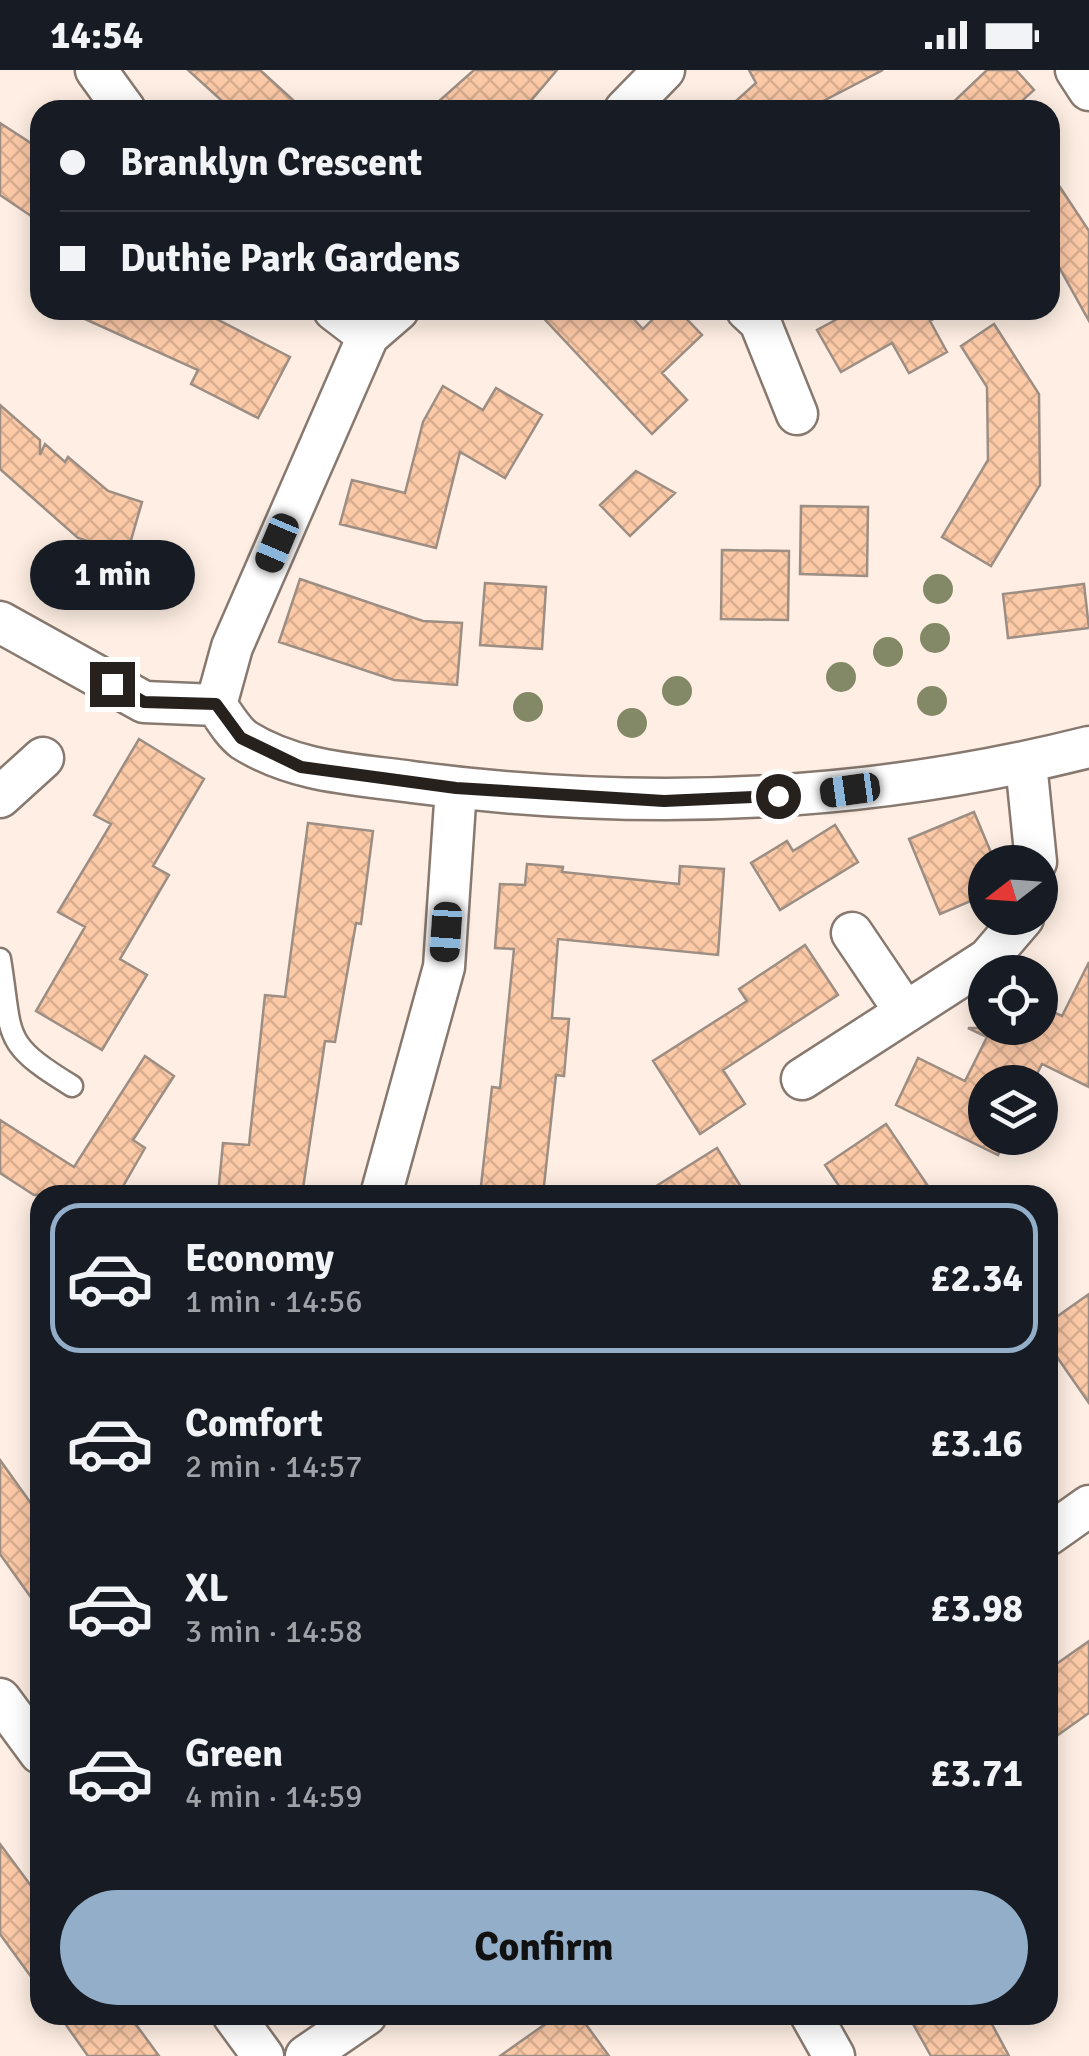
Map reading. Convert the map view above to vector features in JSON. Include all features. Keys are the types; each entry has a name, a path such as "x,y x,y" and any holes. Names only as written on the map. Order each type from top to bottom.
{"street":[{"path":"96,70 118,100"},
{"path":"635,100 664,70"},
{"path":"1076,70 1089,90"},
{"path":"347,320 368,336"},
{"path":"216,704 232,647 368,336 386,320"},
{"path":"758,320 798,414"},
{"path":"0,622 144,702 216,704"},
{"path":"216,704 241,738 301,767 456,788 664,801 778,796 1026,763 1089,747"},
{"path":"0,797 43,758"},
{"path":"1026,763 1034,845"},
{"path":"383,1185 444,967 456,788"},
{"path":"852,934 904,1010"},
{"path":"802,1079 988,959 1009,935"},
{"path":"1058,1529 1089,1506"},
{"path":"0,1699 30,1740"},
{"path":"240,2025 263,2056"},
{"path":"306,2056 351,2025"},
{"path":"817,2025 834,2056"}],"lane":[{"path":"0,959 9,1035 28,1060 72,1086"}],"building":[{"path":"188,70 260,70 293,100 221,100"},
{"path":"474,70 557,70 532,100 440,100"},
{"path":"749,70 883,70 825,100 737,100 756,83"},
{"path":"987,70 1016,70 1034,90 1023,100 956,100"},
{"path":"0,123 30,142 30,215 0,195"},
{"path":"1060,187 1089,231 1089,321 1060,269"},
{"path":"87,320 218,320 290,357 258,418 191,384 198,370"},
{"path":"545,320 634,320 643,329 652,320 688,320 702,335 662,373 687,400 652,434"},
{"path":"836,320 932,320 947,352 909,373 892,343 841,372 817,330"},
{"path":"994,324 1039,394 1040,485 991,566 942,537 988,460 987,387 961,346"},
{"path":"443,386 483,410 496,388 542,415 505,478 460,452 436,548 340,524 352,480 405,493 423,422"},
{"path":"0,405 40,440 40,455 45,444 65,462 68,457 108,491 142,502 127,554 78,538 0,469"},
{"path":"636,471 675,493 630,536 600,505"},
{"path":"801,506 868,507 867,576 800,574"},
{"path":"722,550 789,551 788,620 721,619"},
{"path":"300,579 423,621 462,623 457,685 394,680 279,642"},
{"path":"485,583 546,587 542,649 480,645"},
{"path":"1084,584 1089,628 1008,638 1003,594"},
{"path":"139,739 204,779 153,866 169,875 120,959 147,975 102,1050 36,1011 85,927 58,912 111,824 94,815"},
{"path":"974,812 988,845 968,845 968,902 940,914 909,839"},
{"path":"308,823 373,831 361,924 356,923 335,1042 325,1041 303,1185 219,1185 223,1143 249,1145 265,995 285,997"},
{"path":"835,825 858,862 780,910 751,863 787,841 793,851"},
{"path":"527,864 563,867 562,872 679,884 680,866 724,869 718,955 558,939 552,1018 569,1019 564,1076 556,1075 544,1185 481,1185 492,1087 500,1088 514,949 495,948 500,884 525,885"},
{"path":"805,945 838,995 723,1070 745,1104 700,1134 653,1061 747,1001 739,989"},
{"path":"1089,962 1089,1087 1058,1072 1058,1065 973,1065 983,1045 1058,1045 1058,1014 1062,1016"},
{"path":"145,1056 174,1076 133,1140 145,1148 124,1185 30,1185 30,1192 0,1173 0,1120 74,1167"},
{"path":"918,1058 965,1081 968,1075 968,1140 896,1105"},
{"path":"886,1124 927,1185 838,1185 825,1165"},
{"path":"717,1148 740,1185 658,1185"},
{"path":"1089,1294 1089,1403 1058,1358 1058,1316"},
{"path":"0,1460 30,1502 30,1596 0,1554"},
{"path":"1089,1641 1089,1713 1058,1735 1058,1663"},
{"path":"0,1844 30,1884 30,1975 0,1934"},
{"path":"66,2025 136,2025 159,2056 88,2056"},
{"path":"544,2025 586,2025 609,2056 500,2056"},
{"path":"914,2025 992,2025 1009,2056 931,2056"}],"route":[{"path":"112,684 144,702 216,704 241,738 301,767 456,788 664,801 778,796"}]}
